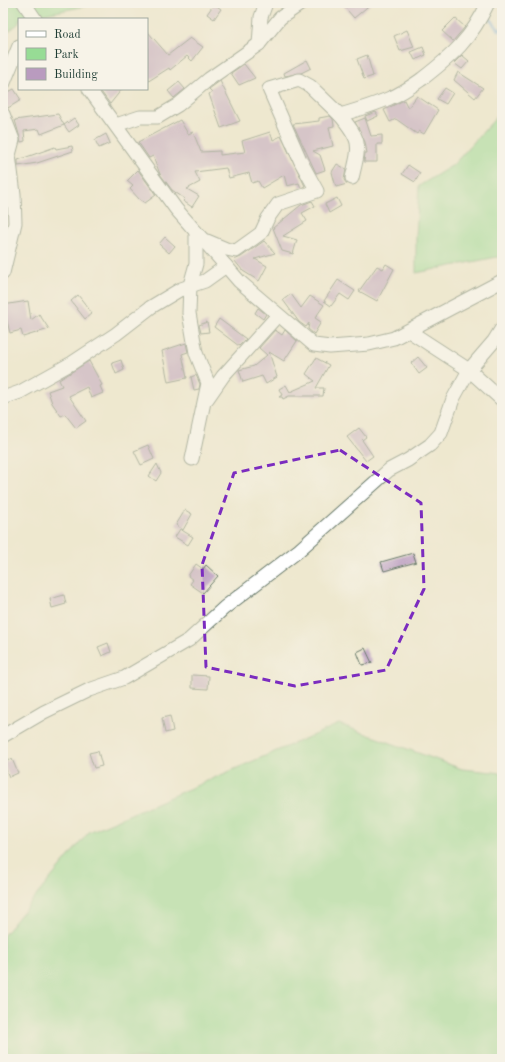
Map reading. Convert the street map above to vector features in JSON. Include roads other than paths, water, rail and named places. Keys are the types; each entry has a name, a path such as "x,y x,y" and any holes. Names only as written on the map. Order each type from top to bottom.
{"street":[{"path":"24,3 32,18"},
{"path":"259,44 261,17 266,3"},
{"path":"116,125 140,117 158,117 178,105 209,79 259,44 280,18 302,3"},
{"path":"340,115 391,98 448,59 465,41 488,3"},
{"path":"3,61 18,38"},
{"path":"3,85 18,48"},
{"path":"196,232 209,242 226,249 236,251 261,233 268,218 278,204 317,191 301,162 269,89 299,80 310,86 340,115 355,133 358,144 358,153 352,178"},
{"path":"90,90 176,208 239,281 314,345 319,347 380,342 394,338 502,281"},
{"path":"3,114 13,140 9,155 14,194 15,223 3,273"},
{"path":"192,459 199,419 208,383 196,353 191,327 190,287 196,264 196,232"},
{"path":"3,398 20,392 72,363 116,334 151,307 181,289 205,281 226,266"},
{"path":"199,419 208,397 223,376 278,315"},
{"path":"3,736 44,712 89,690 124,678 189,640 224,608 298,551 389,470 408,460 430,445 441,433 453,399 469,370 494,341 502,328"},
{"path":"409,331 469,370 502,400"}],"waterway":[{"path":"485,13 498,29 502,30"}]}
